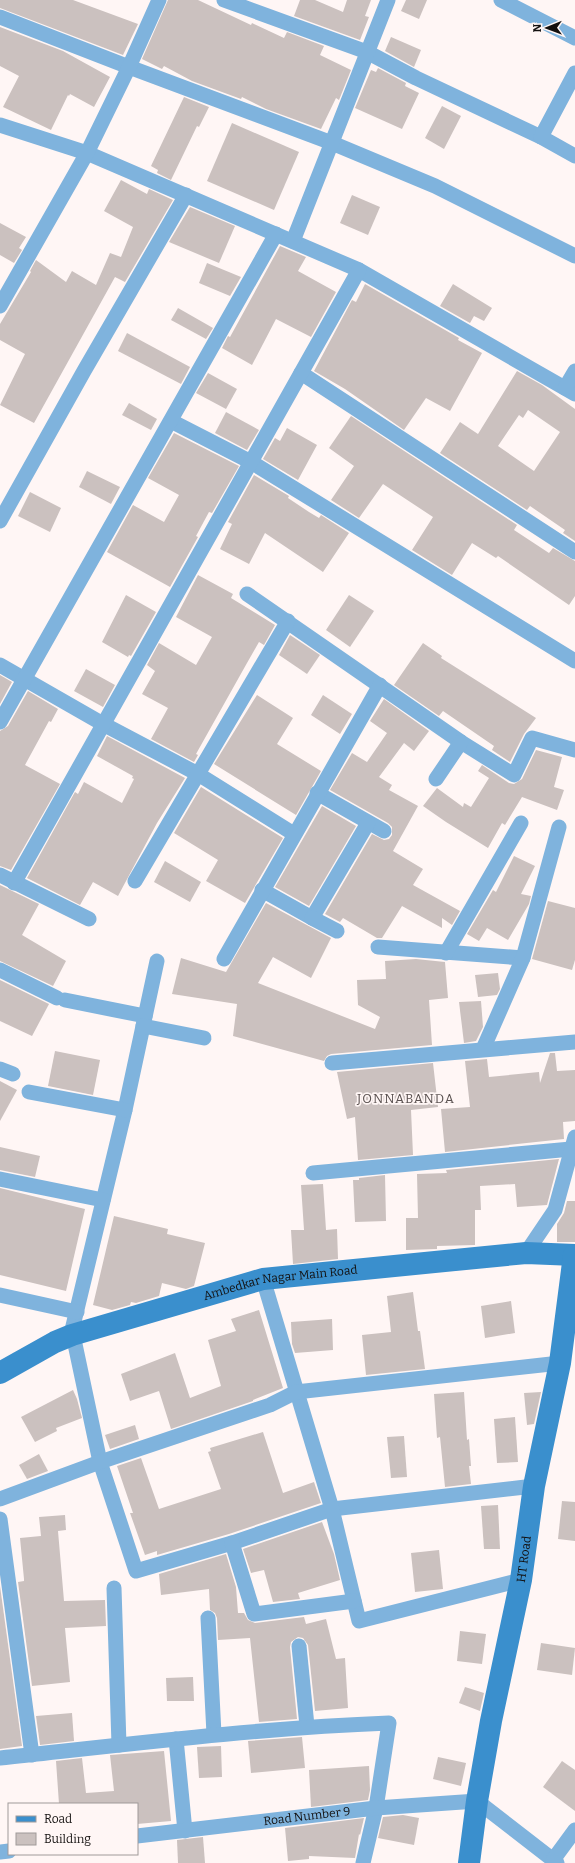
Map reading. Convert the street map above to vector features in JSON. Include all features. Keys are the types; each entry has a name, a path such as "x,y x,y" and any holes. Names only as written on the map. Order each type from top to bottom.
{"street":[{"path":"0,306 87,153 129,67 159,0"},
{"path":"224,0 367,52 416,78 541,136 575,156"},
{"path":"293,241 388,0"},
{"path":"501,0 575,38"},
{"path":"0,17 332,143 435,186 575,256"},
{"path":"541,136 575,73"},
{"path":"0,125 87,153 359,270 570,391 575,371"},
{"path":"0,521 84,371 186,195"},
{"path":"0,722 276,234"},
{"path":"14,883 359,270"},
{"path":"301,373 575,552"},
{"path":"171,421 251,462 575,661"},
{"path":"247,594 461,742 514,775 532,738 575,750"},
{"path":"135,881 288,621"},
{"path":"0,665 103,724 198,774 294,834"},
{"path":"224,959 317,793 380,685"},
{"path":"436,779 461,742"},
{"path":"317,793 384,831"},
{"path":"446,953 522,822"},
{"path":"312,918 368,823"},
{"path":"483,1049 523,958 559,828"},
{"path":"0,875 89,919"},
{"path":"262,890 337,931"},
{"path":"378,947 523,958"},
{"path":"157,961 72,1335 100,1462 136,1571 232,1543 332,1508 534,1486"},
{"path":"0,970 61,999 204,1038"},
{"path":"332,1063 575,1042"},
{"path":"29,1092 124,1110"},
{"path":"313,1173 573,1143 555,1210 526,1253"},
{"path":"0,1179 103,1200"},
{"name":"Ambedkar Nagar Main Road","path":"0,1373 55,1342 72,1335 263,1280 526,1253 575,1255"},
{"name":"HT Road","path":"469,1863 477,1801 491,1721 521,1580 534,1486 560,1363 575,1255"},
{"path":"263,1280 332,1508 359,1621 521,1580"},
{"path":"0,1295 77,1312"},
{"path":"0,1499 100,1462 270,1405 296,1392 560,1363"},
{"path":"0,1519 32,1755"},
{"path":"232,1543 254,1614 354,1601"},
{"path":"114,1588 119,1745"},
{"path":"208,1618 214,1734"},
{"path":"299,1646 307,1726"},
{"path":"0,1758 214,1734 307,1726 389,1723 376,1808 363,1863"},
{"path":"176,1739 185,1830"},
{"path":"477,1801 555,1862 575,1830"},
{"name":"Road Number 9","path":"138,1836 376,1808 477,1801"}],"building":[{"path":"0,0 73,0 138,24 123,55 0,8"},
{"path":"168,0 198,0 251,25 252,23 284,38 287,32 324,46 320,55 351,70 339,100 336,98 321,129 266,109 242,97 241,99 192,81 164,66 162,69 142,59"},
{"path":"300,0 315,0 343,12 347,0 371,0 365,16 369,17 360,40 294,16"},
{"path":"406,0 427,0 419,19 401,11"},
{"path":"0,27 63,51 110,77 94,107 70,94 69,96 68,95 51,130 3,107 19,76 0,66"},
{"path":"391,37 421,50 414,67 385,51"},
{"path":"378,68 406,83 405,86 419,93 402,129 355,108 371,70 376,72"},
{"path":"184,97 209,107 199,127 197,126 171,180 157,173 158,170 151,166"},
{"path":"442,106 461,116 444,149 425,138"},
{"path":"232,123 299,152 274,210 207,181"},
{"path":"121,180 147,194 149,189 173,200 125,282 115,277 34,423 0,405 25,354 0,340 0,324 31,272 30,271 36,260 66,282 72,271 96,285 110,253 121,257 133,227 104,211"},
{"path":"352,195 380,207 368,235 340,223"},
{"path":"190,207 235,226 219,263 169,242"},
{"path":"0,223 26,237 19,248 22,250 14,263 0,255"},
{"path":"280,246 306,257 298,271 336,292 311,337 276,319 252,365 222,348 228,336 230,337"},
{"path":"207,263 241,277 230,296 199,283"},
{"path":"365,284 459,338 458,340 482,353 450,411 426,398 404,430 345,389 314,371 352,300 356,302"},
{"path":"453,284 492,308 484,321 474,316 470,323 440,306"},
{"path":"178,308 213,328 206,339 171,320"},
{"path":"127,333 190,367 181,384 118,351"},
{"path":"517,371 542,385 575,409 575,541 563,533 565,530 530,506 527,510 440,453 460,422 478,434","holes":["528,410 560,432 534,471 498,446 519,415 523,418"]},
{"path":"208,373 237,389 226,409 196,393"},
{"path":"129,403 157,419 151,430 122,415"},
{"path":"226,412 259,430 247,450 215,433"},
{"path":"351,416 517,525 514,530 549,553 553,548 575,561 575,596 569,605 498,556 496,558 472,543 452,575 412,550 433,517 383,484 359,518 331,500 354,466 329,448"},
{"path":"287,428 317,445 298,480 263,459 275,438 280,441"},
{"path":"174,433 239,466 212,513 209,512 196,536 198,537 170,587 107,552 133,505 164,522 179,495 148,478"},
{"path":"87,471 120,487 111,504 79,487"},
{"path":"254,475 289,496 288,498 309,512 319,518 321,515 349,533 323,572 265,533 249,564 220,549 232,524 228,522"},
{"path":"30,492 61,508 50,532 18,516"},
{"path":"198,575 233,594 231,598 275,625 264,645 259,642 196,754 198,755 194,762 151,739 168,708 142,694 155,671 147,665 159,643 196,665 212,637 176,617"},
{"path":"126,595 156,612 131,656 129,655 128,657 102,642"},
{"path":"349,595 374,611 350,647 326,630"},
{"path":"290,635 320,655 307,674 279,655"},
{"path":"423,643 442,656 441,658 536,718 524,734 510,762 492,750 494,746 443,711 439,716 394,685"},
{"path":"86,669 115,685 103,707 74,691"},
{"path":"0,675 12,682 0,704"},
{"path":"28,691 58,709 51,722 49,721 25,765 60,784 11,870 0,866 0,731 8,726"},
{"path":"257,695 293,718 277,744 321,771 296,815 214,764"},
{"path":"323,695 352,714 340,734 311,715"},
{"path":"384,699 429,731 414,751 404,743 379,777 392,785 389,790 418,806 393,851 423,869 413,885 460,911 452,925 442,918 442,928 402,906 382,938 377,938 343,918 340,922 325,914 372,834 384,840 389,839 392,835 392,827 388,823 330,790 352,753 367,762 387,733 370,721"},
{"path":"107,736 185,778 157,823 118,896 93,882 80,905 27,878 75,792 78,794 84,782 122,803 134,779 132,778 133,776 97,756"},
{"path":"536,750 562,757 554,787 564,790 557,810 522,797 505,825 502,823 488,848 423,806 437,788 463,807 464,803 471,807 489,778 478,771 482,765 509,783 514,784 522,779"},
{"path":"201,787 283,838 245,903 206,881 218,860 174,833"},
{"path":"322,806 356,826 309,906 275,887"},
{"path":"514,856 535,866 521,894 531,896 529,904 508,940 487,928 479,941 467,934 493,890 496,892"},
{"path":"165,861 201,882 190,902 154,882"},
{"path":"0,885 39,904 22,935 66,961 53,986 0,961"},
{"path":"548,901 575,908 575,960 572,970 532,959"},
{"path":"266,903 331,938 311,978 273,957 258,983 375,1029 380,1017 358,1005 357,980 386,979 385,961 416,959 445,962 448,998 429,1000 432,1045 331,1054 327,1056 324,1061 233,1036 237,1004 172,994 181,958 226,972"},
{"path":"498,973 500,989 497,995 478,997 475,975"},
{"path":"0,980 49,1004 32,1036 0,1021"},
{"path":"481,1001 483,1027 476,1041 464,1043 459,1002"},
{"path":"55,1051 100,1060 93,1095 48,1086"},
{"path":"550,1053 555,1053 557,1071 575,1070 575,1121 563,1122 564,1139 445,1152 441,1109 470,1107 465,1061 487,1059 489,1077 539,1072 540,1083"},
{"path":"433,1063 438,1107 411,1110 413,1155 358,1160 355,1117 347,1119 337,1072"},
{"path":"0,1081 17,1090 0,1121"},
{"path":"0,1147 40,1156 35,1177 0,1170"},
{"path":"559,1159 547,1205 517,1207 515,1184 480,1186 481,1210 475,1210 475,1245 437,1246 437,1249 406,1250 406,1218 418,1218 417,1174 447,1173 446,1170"},
{"path":"385,1175 386,1221 355,1222 353,1180"},
{"path":"323,1184 326,1230 337,1229 338,1259 293,1264 291,1230 304,1230 301,1185"},
{"path":"0,1188 85,1209 66,1291 0,1275"},
{"path":"567,1201 575,1201 575,1242 557,1242 557,1224 564,1213"},
{"path":"114,1216 168,1229 167,1234 205,1243 194,1286 186,1289 162,1283 159,1296 136,1303 131,1302 130,1305 112,1310 93,1305"},
{"path":"413,1292 425,1369 366,1375 362,1335 391,1332 387,1296"},
{"path":"511,1301 515,1333 485,1338 481,1306"},
{"path":"259,1310 283,1388 253,1401 171,1429 159,1391 130,1401 121,1374 175,1353 190,1398 221,1386 208,1340 236,1331 231,1319"},
{"path":"332,1319 333,1350 295,1353 292,1344 291,1322"},
{"path":"73,1390 82,1418 56,1428 57,1431 35,1442 21,1417"},
{"path":"464,1392 467,1440 469,1439 471,1484 445,1487 440,1437 437,1438 434,1394"},
{"path":"541,1392 534,1424 527,1425 524,1393"},
{"path":"515,1417 518,1462 497,1463 494,1419"},
{"path":"135,1425 139,1439 110,1449 105,1435"},
{"path":"263,1432 283,1493 314,1482 321,1503 229,1534 157,1555 157,1551 145,1555 130,1513 133,1513 117,1466 141,1458 159,1509 221,1489 208,1452 211,1451 210,1448"},
{"path":"404,1436 407,1477 391,1478 387,1437"},
{"path":"39,1454 48,1471 27,1479 19,1465"},
{"path":"562,1501 575,1502 575,1541 558,1539"},
{"path":"498,1505 500,1549 484,1549 481,1506"},
{"path":"65,1515 66,1530 58,1531 64,1601 105,1600 106,1626 65,1628 70,1682 32,1686 18,1582 24,1581 20,1538 41,1536 39,1517"},
{"path":"322,1522 334,1554 340,1580 298,1593 300,1599 273,1602 264,1570 251,1573 243,1549"},
{"path":"439,1550 443,1589 415,1592 411,1553"},
{"path":"226,1554 236,1587 238,1613 244,1613 248,1620 255,1623 304,1617 306,1624 326,1619 336,1659 345,1658 348,1708 315,1711 308,1645 303,1638 298,1637 291,1642 290,1647 297,1719 259,1722 250,1638 218,1640 217,1618 215,1613 210,1610 209,1589 161,1595 159,1574"},
{"path":"0,1586 22,1746 0,1749"},
{"path":"460,1631 486,1634 482,1664 457,1661"},
{"path":"541,1643 575,1648 572,1675 537,1670"},
{"path":"193,1677 194,1701 167,1701 166,1678"},
{"path":"465,1687 484,1693 480,1711 459,1703"},
{"path":"72,1713 74,1741 40,1745 36,1716"},
{"path":"302,1737 305,1768 251,1773 248,1741"},
{"path":"221,1746 222,1777 199,1778 197,1747"},
{"path":"164,1751 171,1821 138,1824 138,1803 59,1803 56,1761 82,1758 86,1793 114,1791 110,1755"},
{"path":"438,1757 466,1763 461,1786 433,1779"},
{"path":"562,1761 575,1770 575,1811 543,1787"},
{"path":"369,1766 370,1790 368,1800 311,1807 309,1770"},
{"path":"403,1815 419,1818 414,1845 378,1838 383,1817"},
{"path":"364,1818 360,1835 359,1834 355,1858 309,1856 309,1859 288,1861 285,1828"},
{"path":"203,1837 205,1863 178,1863 177,1840"}],"district":[{"name":"JONNABANDA","path":"406,1098"}]}
